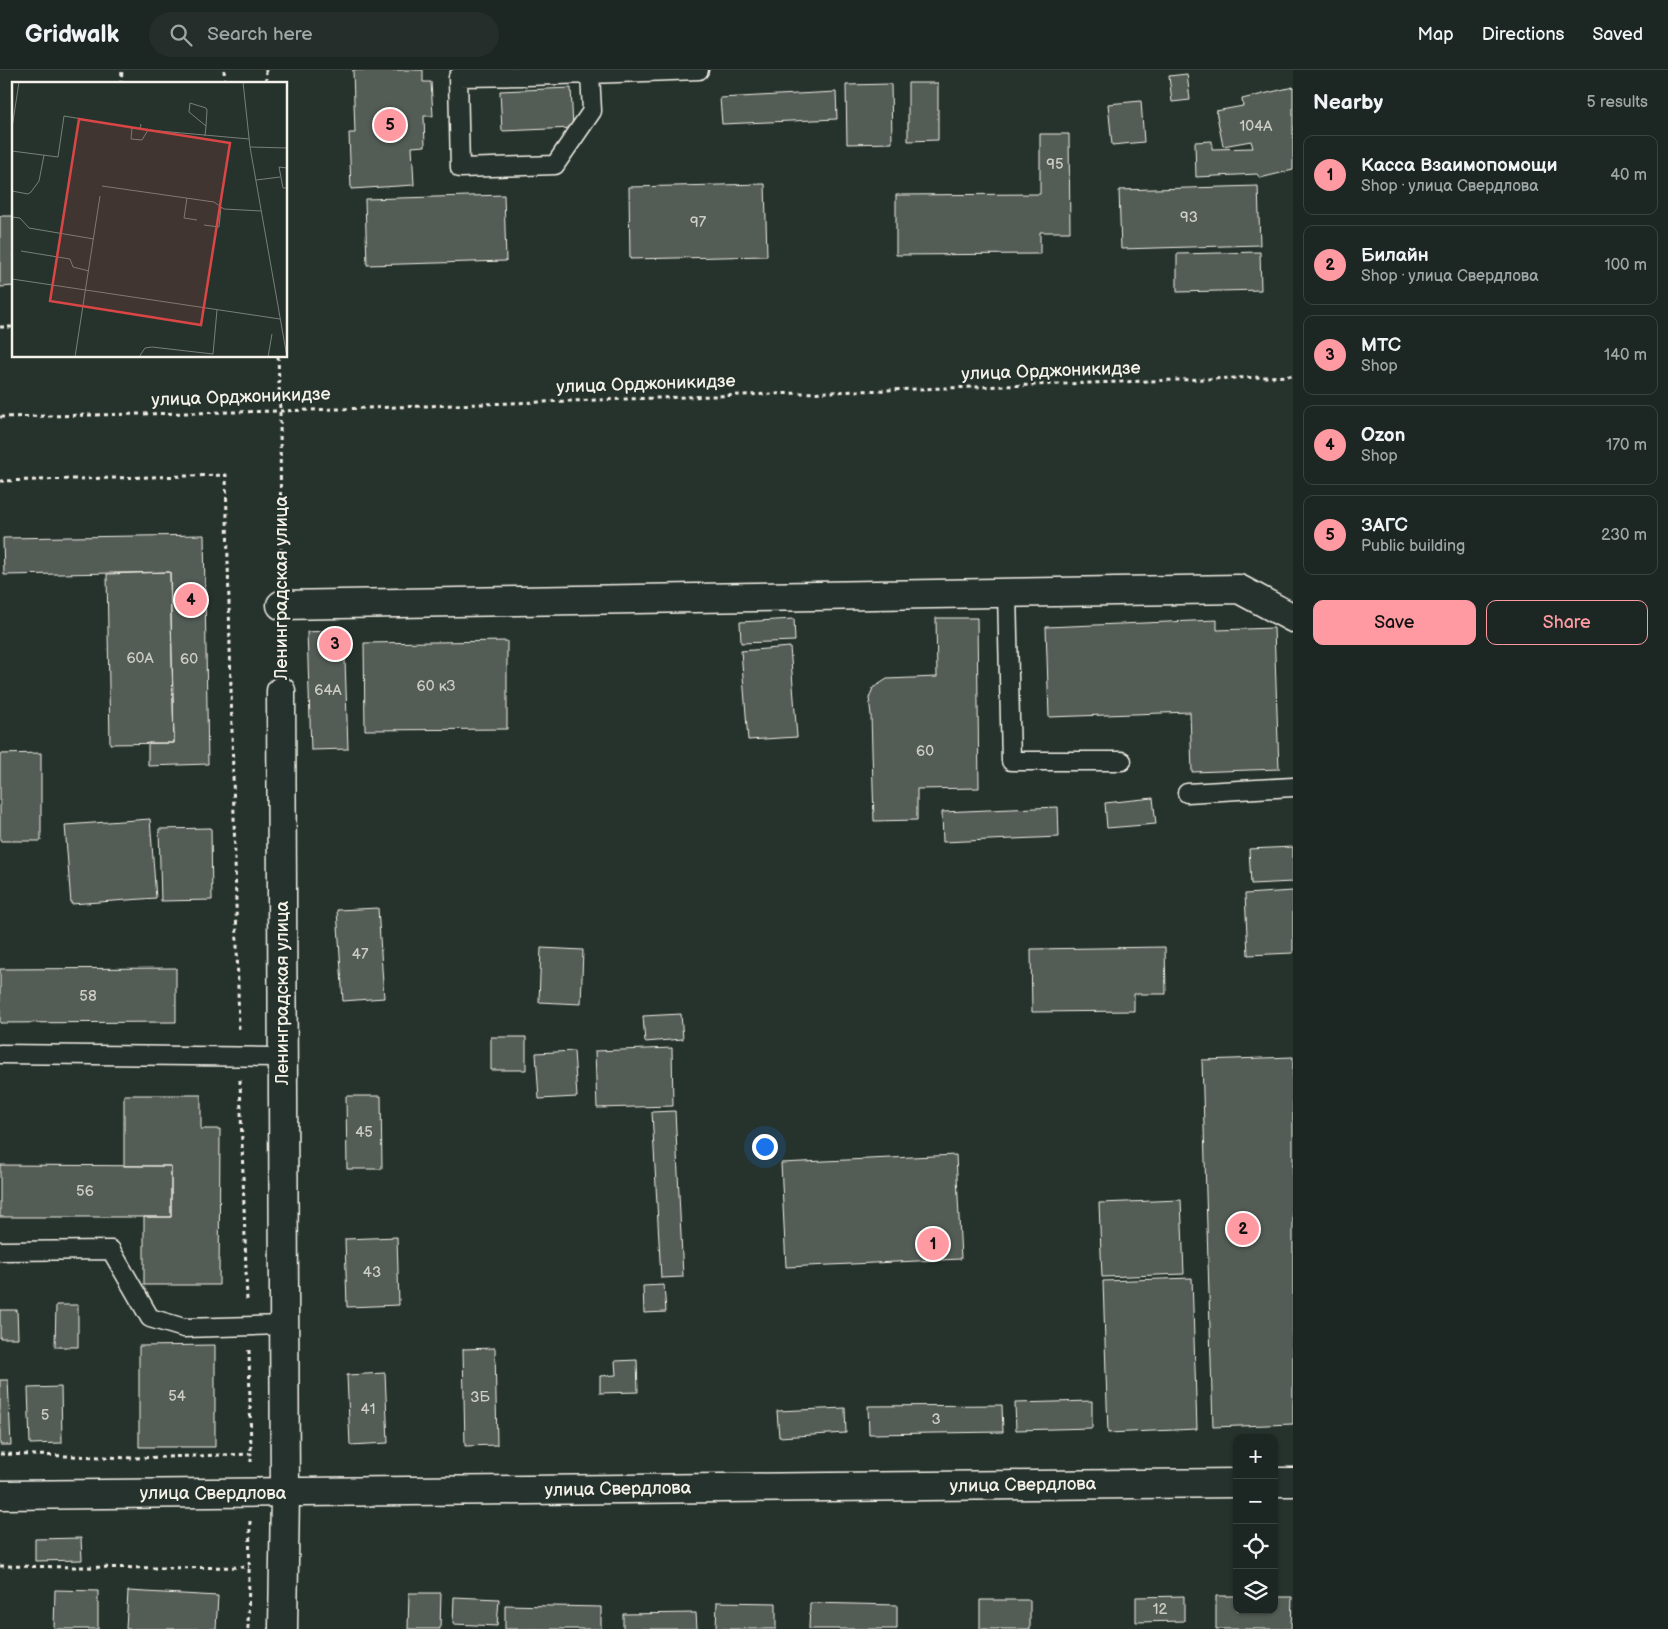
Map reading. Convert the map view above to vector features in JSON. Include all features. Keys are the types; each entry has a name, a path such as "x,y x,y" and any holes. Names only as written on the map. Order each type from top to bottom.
{"street":[{"path":"281,605 1239,589 1293,618"},
{"name":"Ленинградская улица","path":"281,691 285,1493 283,1629"},
{"path":"1278,1482 1293,1482"},
{"name":"улица Свердлова","path":"0,1495 1233,1483"}],"lane":[{"path":"590,74 592,111 555,165 460,168 458,77 526,73 590,74 699,70"},
{"path":"1007,593 1011,761 1122,761"},
{"path":"1187,793 1293,787"},
{"path":"0,1054 283,1057"},
{"path":"0,1251 111,1250 150,1318 184,1328 284,1325"}],"path":[{"name":"Ленинградская улица","path":"278,358 281,691"},
{"name":"улица Орджоникидзе","path":"0,417 280,411 1293,376"},
{"path":"0,481 226,475 251,1454"},
{"path":"0,1566 249,1567"}],"building":[{"path":"353,70 423,70 423,82 431,82 433,116 424,116 425,146 412,147 414,185 351,189 349,133 355,133"},
{"path":"1187,74 1190,100 1172,102 1169,76"},
{"path":"908,83 938,83 938,140 908,141"},
{"path":"891,84 892,143 847,144 846,85"},
{"path":"1293,87 1293,170 1260,178 1257,174 1196,177 1195,142 1212,141 1212,149 1253,148 1251,141 1223,146 1216,111 1243,106 1242,99"},
{"path":"571,88 573,128 502,131 500,91"},
{"path":"836,92 837,119 722,124 720,98"},
{"path":"1141,101 1144,142 1112,145 1108,104"},
{"path":"1040,134 1069,134 1070,232 1040,232 1040,254 896,255 896,195 1040,194"},
{"path":"765,184 767,256 630,259 629,187"},
{"path":"1258,186 1260,245 1121,249 1119,190"},
{"path":"504,195 506,261 367,265 365,199"},
{"path":"0,216 12,216 12,286 0,287"},
{"path":"1260,252 1261,290 1177,292 1177,254"},
{"path":"204,535 208,764 148,766 148,743 174,743 170,572 4,575 3,538"},
{"path":"170,572 174,743 110,744 107,574"},
{"path":"936,618 977,618 979,788 917,789 917,820 874,821 869,698 873,688 887,679 937,677"},
{"path":"794,619 795,641 741,643 740,622"},
{"path":"1217,620 1217,630 1274,628 1279,769 1192,772 1190,712 1049,717 1046,627"},
{"path":"344,630 348,749 311,750 307,632"},
{"path":"507,641 507,729 365,730 364,643"},
{"path":"790,647 797,737 748,740 741,651"},
{"path":"41,753 41,841 0,841 0,754"},
{"path":"1153,798 1156,824 1107,828 1105,803"},
{"path":"1058,807 1059,837 943,842 942,812"},
{"path":"150,819 156,898 71,904 65,825"},
{"path":"211,828 212,900 161,901 159,829"},
{"path":"1293,847 1293,882 1251,884 1249,849"},
{"path":"1293,891 1293,953 1248,955 1245,894"},
{"path":"378,908 384,998 343,1001 337,910"},
{"path":"1165,947 1166,994 1134,994 1134,1011 1032,1012 1031,949"},
{"path":"541,948 583,950 581,1004 539,1002"},
{"path":"176,968 176,1022 0,1023 0,969"},
{"path":"681,1014 683,1039 645,1042 643,1016"},
{"path":"491,1037 526,1037 526,1070 491,1070"},
{"path":"672,1048 673,1106 597,1108 595,1051"},
{"path":"574,1051 577,1097 539,1099 536,1053"},
{"path":"1293,1057 1293,1424 1213,1427 1202,1060"},
{"path":"124,1095 201,1095 201,1129 220,1129 219,1285 144,1285 144,1217 171,1217 171,1166 124,1166"},
{"path":"346,1096 381,1096 382,1169 347,1169"},
{"path":"675,1111 683,1277 661,1278 652,1112"},
{"path":"956,1155 961,1259 786,1267 781,1163"},
{"path":"0,1165 171,1166 171,1217 0,1217"},
{"path":"1181,1200 1184,1274 1102,1277 1099,1203"},
{"path":"397,1237 399,1305 347,1307 345,1239"},
{"path":"1192,1278 1197,1429 1108,1433 1103,1281"},
{"path":"664,1285 666,1312 644,1313 643,1286"},
{"path":"56,1305 78,1305 78,1347 55,1347"},
{"path":"0,1310 17,1310 18,1338 0,1338"},
{"path":"215,1345 215,1447 139,1447 139,1346"},
{"path":"495,1348 497,1445 465,1446 463,1349"},
{"path":"637,1360 638,1392 600,1393 600,1376 616,1375 615,1361"},
{"path":"385,1373 388,1443 350,1445 347,1375"},
{"path":"0,1380 8,1380 11,1445 0,1445"},
{"path":"61,1387 62,1443 30,1444 28,1388"},
{"path":"1092,1401 1092,1428 1016,1430 1015,1403"},
{"path":"1002,1405 1003,1432 869,1434 868,1406"},
{"path":"845,1408 846,1433 779,1437 777,1411"},
{"path":"81,1538 82,1560 35,1561 35,1539"},
{"path":"55,1590 98,1591 98,1629 54,1629"},
{"path":"128,1591 218,1596 216,1629 126,1629"},
{"path":"409,1593 441,1593 440,1629 408,1629"},
{"path":"1184,1596 1184,1621 1136,1622 1136,1597"},
{"path":"1216,1596 1233,1596 1233,1614 1278,1614 1278,1597 1292,1597 1291,1629 1216,1629"},
{"path":"454,1597 499,1599 497,1626 453,1624"},
{"path":"980,1600 1030,1600 1030,1629 980,1629"},
{"path":"717,1602 776,1603 776,1629 716,1629"},
{"path":"810,1603 897,1605 897,1629 809,1629"},
{"path":"505,1605 601,1607 601,1629 505,1629"},
{"path":"696,1613 697,1629 623,1629 623,1614"}],"place":[{"name":"ЗАГС","path":"390,125"},
{"name":"Ozon","path":"191,600"},
{"name":"МТС","path":"335,644"},
{"name":"Билайн","path":"1243,1229"},
{"name":"Касса Взаимопомощи","path":"933,1244"}]}
